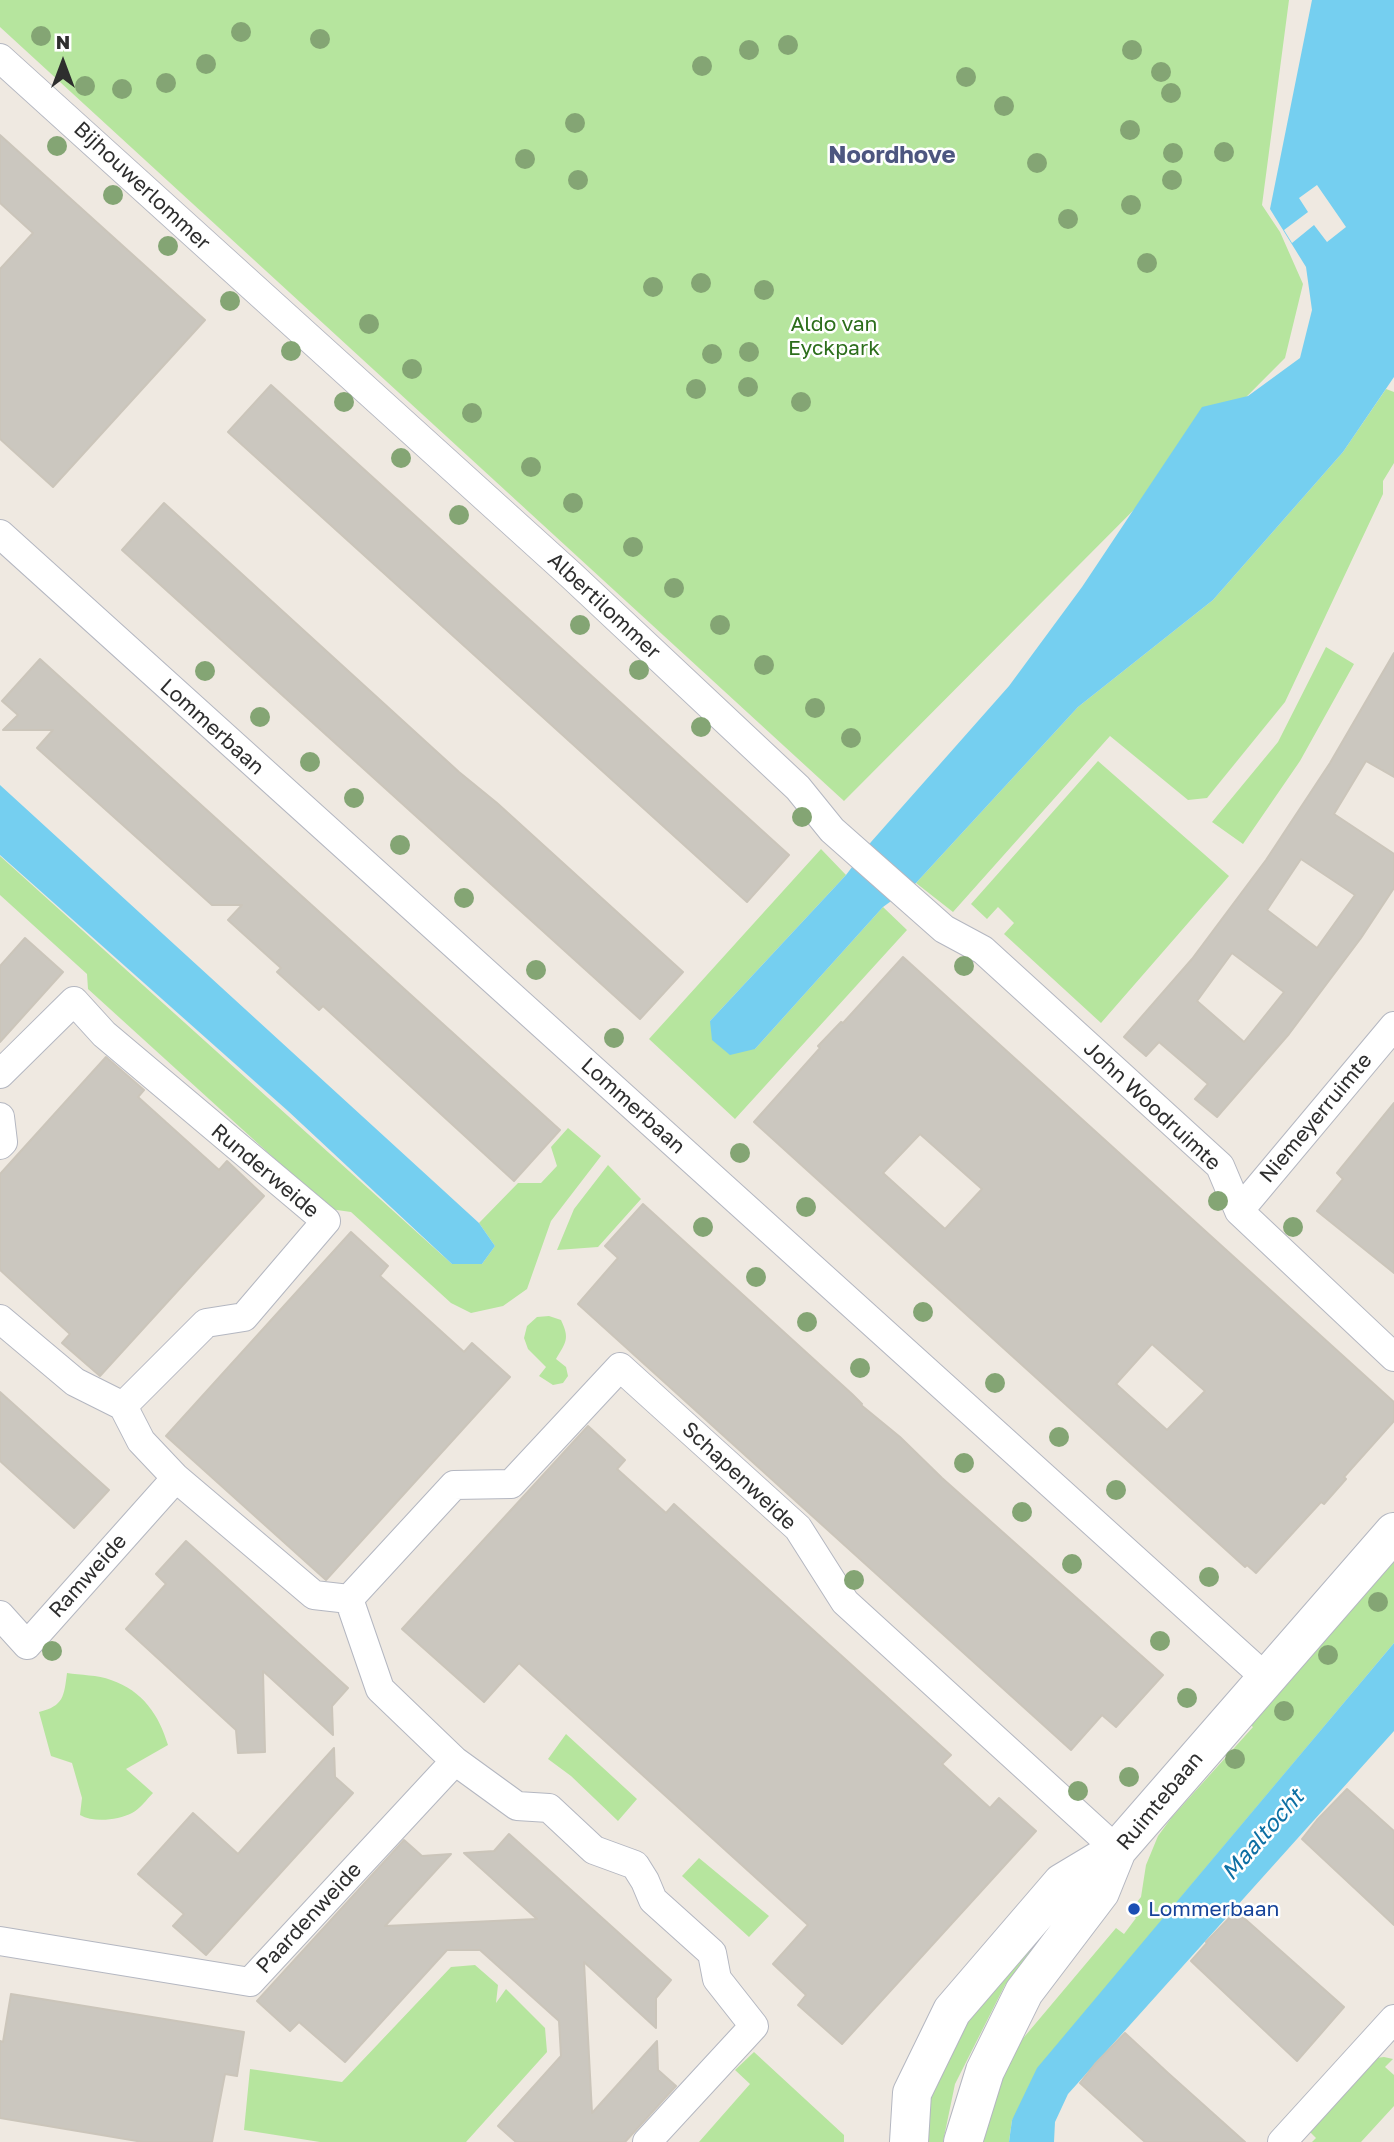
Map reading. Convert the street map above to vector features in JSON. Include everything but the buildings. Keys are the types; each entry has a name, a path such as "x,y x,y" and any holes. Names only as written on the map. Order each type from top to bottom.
{"street":[{"name":"Bijhouwerlommer","path":"0,58 282,316"},
{"name":"Albertilommer","path":"282,316 610,612 798,788 832,830 916,906"},
{"name":"Lommerbaan","path":"0,534 1267,1679"},
{"name":"John Woodruimte","path":"916,906 944,929 983,950 1220,1166 1239,1211 1394,1357"},
{"name":"Runderweide","path":"0,1074 74,1001 104,1034 326,1222 244,1317 206,1323 123,1406"},
{"name":"Niemeyerruimte","path":"1239,1211 1394,1026"},
{"path":"0,1117 3,1142 0,1145"},
{"path":"0,1319 75,1382 123,1406 141,1441 176,1478 314,1595 349,1599 380,1689 455,1761 517,1806 549,1808 594,1850 635,1865 653,1900 712,1953 718,1979 754,2026 647,2142"},
{"name":"Schapenweide","path":"349,1599 454,1485 511,1484 620,1367 797,1528 845,1602 1117,1850"},
{"name":"Ramweide","path":"0,1615 27,1645 176,1478"},
{"name":"Ruimtebaan","path":"963,2142 985,2071 1024,1992 1100,1892 1117,1850 1394,1532"},
{"name":"Paardenweide","path":"0,1941 250,1982 455,1761"},
{"path":"909,2142 912,2093 952,2011 1062,1883 1117,1850"},
{"path":"1282,2142 1393,2022"}],"green space":[{"name":"Aldo van Eyckpark","path":"0,0 1289,0 1262,205 1280,232 1303,284 1285,358 844,801 0,27"},
{"path":"1386,389 1394,392 1394,463 1383,481 1383,494 1285,702 1207,798 1188,800 1110,736 953,912 916,883 1078,707 1213,600 1343,452"},
{"path":"1326,647 1354,664 1300,761 1243,844 1212,822 1278,742"},
{"path":"1098,761 1229,876 1101,1023 1004,934 1014,923 998,907 987,919 971,904"},
{"path":"821,849 846,875 710,1021 755,1049 883,907 907,930 735,1119 649,1039"},
{"path":"0,856 452,1264 482,1264 495,1246 479,1223 518,1183 541,1183 557,1166 551,1147 568,1128 601,1156 551,1221 527,1289 503,1306 471,1313 451,1303 351,1212 330,1209 88,989 87,974 0,895"},
{"path":"608,1165 641,1199 598,1247 557,1250 574,1209"},
{"path":"549,1316 561,1320 566,1336 556,1359 566,1367 568,1376 563,1383 553,1385 539,1376 546,1367 528,1349 524,1338 527,1326 537,1317"},
{"path":"1394,1557 1394,1643 1161,1921 1012,2120 1009,2142 982,2142 1009,2055 1116,1928 1124,1934 1136,1918 1129,1912 1141,1897 1146,1865 1158,1836 1253,1727 1246,1721"},
{"path":"67,1673 100,1677 122,1685 141,1697 160,1724 168,1745 126,1769 153,1793 132,1813 106,1820 80,1815 82,1798 72,1763 51,1756 39,1712 53,1707 61,1699"},
{"path":"566,1734 637,1799 618,1821 571,1776 548,1759"},
{"path":"699,1858 769,1916 749,1937 682,1876"},
{"path":"1089,1876 1039,1947 1005,1985 955,2084 943,2142 918,2142 937,2054"},
{"path":"475,1965 498,1985 496,2003 506,1989 545,2028 547,2052 466,2142 320,2142 244,2130 250,2069 342,2082 451,1967"},
{"path":"754,2052 844,2135 844,2142 699,2142 750,2084 735,2070"},
{"path":"1376,2058 1393,2059 1385,2067 1394,2075 1394,2106 1361,2142 1312,2142 1316,2138 1308,2130"}],"water":[{"path":"1312,0 1394,0 1394,377 1343,452 1213,600 1078,707 916,883 883,907 755,1049 730,1055 712,1040 710,1021 846,875 871,842 1009,686 1082,587 1202,407 1248,396 1300,358 1312,310 1306,267 1270,209"},
{"path":"0,785 479,1223 495,1246 482,1264 452,1264 288,1111 0,855"},
{"name":"Maaltocht","path":"1394,1643 1394,1731 1068,2094 1055,2122 1054,2142 1009,2142 1012,2120 1037,2068"}],"pier":[{"path":"1317,185 1346,227 1327,242 1314,225 1292,243 1284,230 1308,212 1299,198"}],"place":[{"name":"Lommerbaan","path":"1134,1909"}],"district":[{"name":"Noordhove","path":"892,155"}]}
